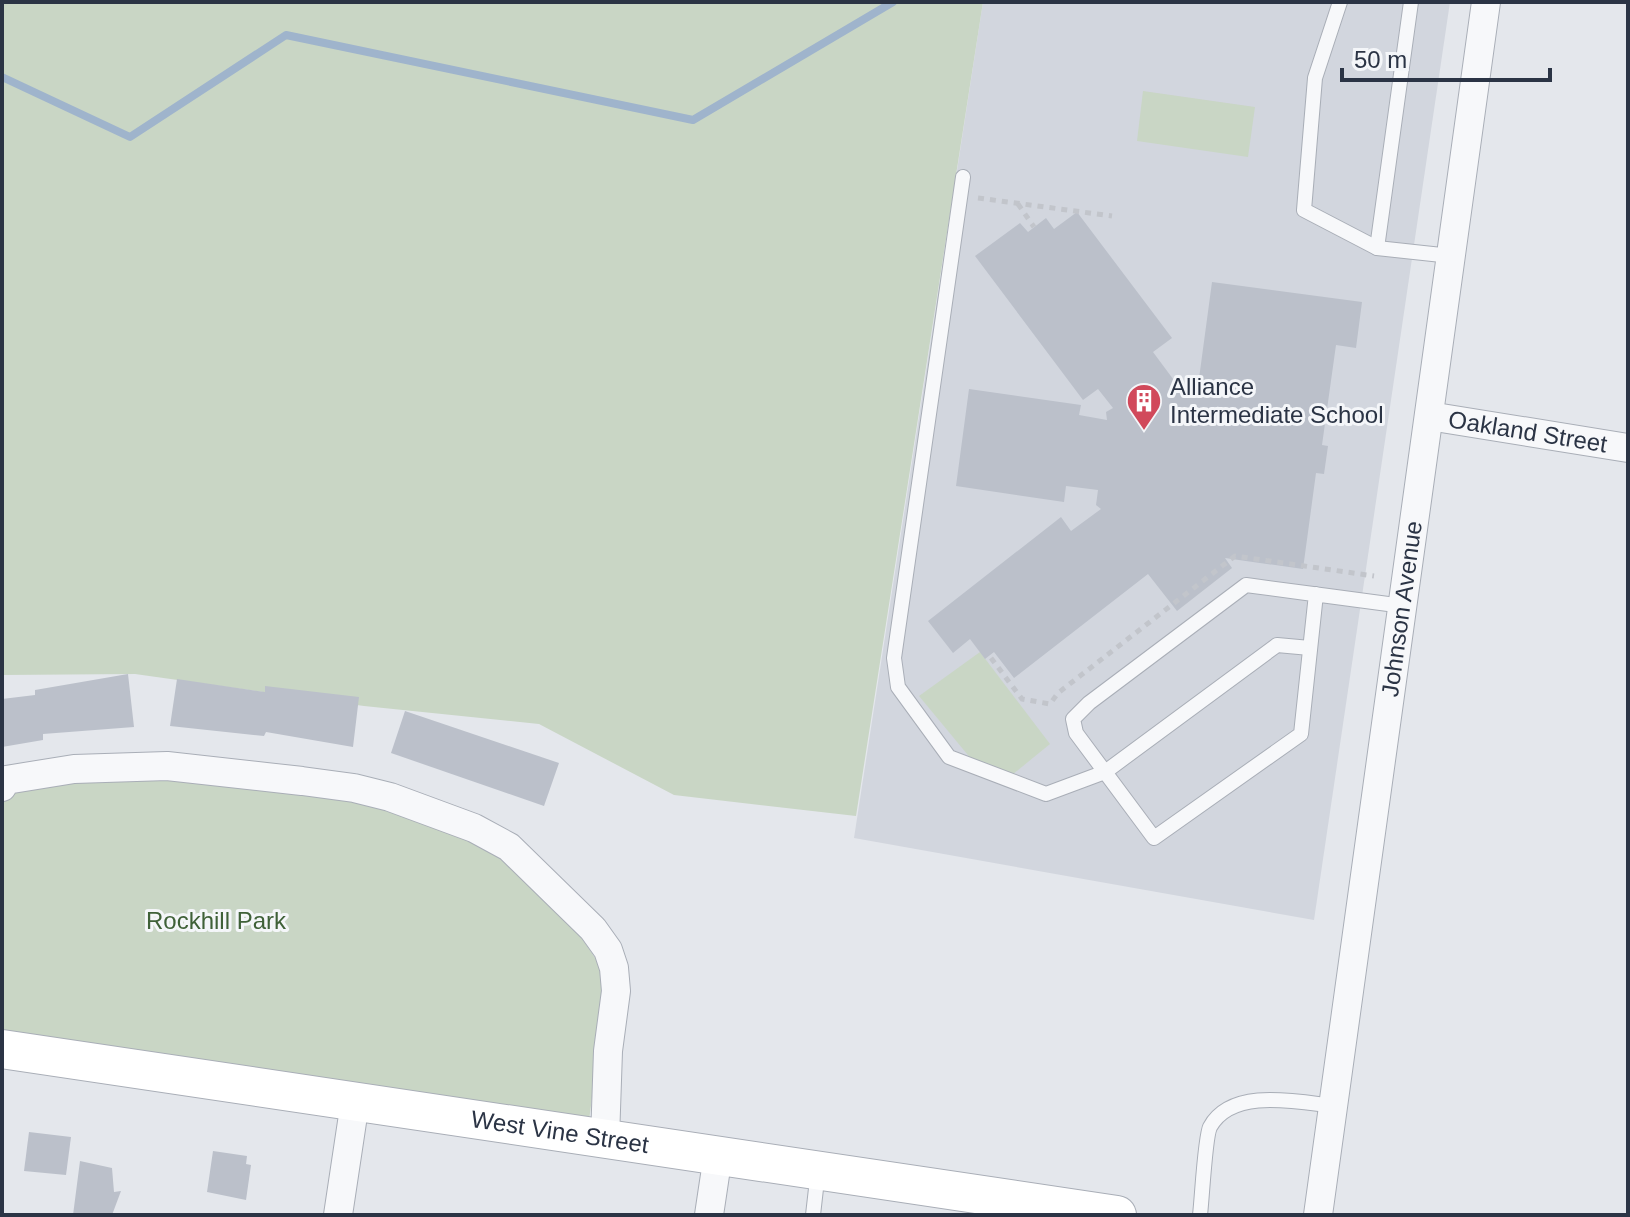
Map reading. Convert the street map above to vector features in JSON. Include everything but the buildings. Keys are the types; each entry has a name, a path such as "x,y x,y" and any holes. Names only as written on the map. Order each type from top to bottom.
{"street":[{"name":"Johnson Avenue","path":"1318,1215 1486,2"},
{"name":"Oakland Street","path":"1429,416 1628,448"},
{"path":"2,787 6,780 74,769 167,766 236,772 354,788 390,797 474,828 509,847 593,929 611,959 616,991 608,1051 605,1139"},
{"name":"West Vine Street","path":"2,1049 1117,1215"},
{"path":"338,1215 355,1102"},
{"path":"709,1215 718,1155"}],"lane":[{"path":"1340,2 1315,78 1304,210 1377,248 1451,256"},
{"path":"1377,248 1411,2"},
{"path":"963,177 894,658 898,687 949,757 1046,794 1105,772 1277,645 1310,648"},
{"path":"1316,594 1301,734 1154,838 1076,733 1073,719 1089,703 1246,585 1316,594 1403,606"},
{"path":"1200,1215 1210,1128 1228,1110 1252,1100 1334,1106"},
{"path":"813,1215 818,1170"}],"path":[{"path":"961,195 1112,216"},
{"path":"1017,204 1034,227"}],"shaded area":[{"path":"983,2 1450,2 1314,920 854,838"}],"green space":[{"path":"2,2 983,2 856,816 674,795 539,724 364,706 135,674 2,675"},
{"path":"1143,91 1255,107 1248,157 1137,141"},
{"path":"980,652 1050,744 1012,775 972,760 919,696"},
{"name":"Rockhill Park","path":"146,771 340,797 410,814 478,838 524,874 570,921 602,968 600,1036 589,1121 2,1033 2,789"}],"waterway":[{"path":"2,77 130,137 286,35 693,120 893,2"}],"place":[{"name":"Alliance Intermediate School","path":"1144,432"}]}
